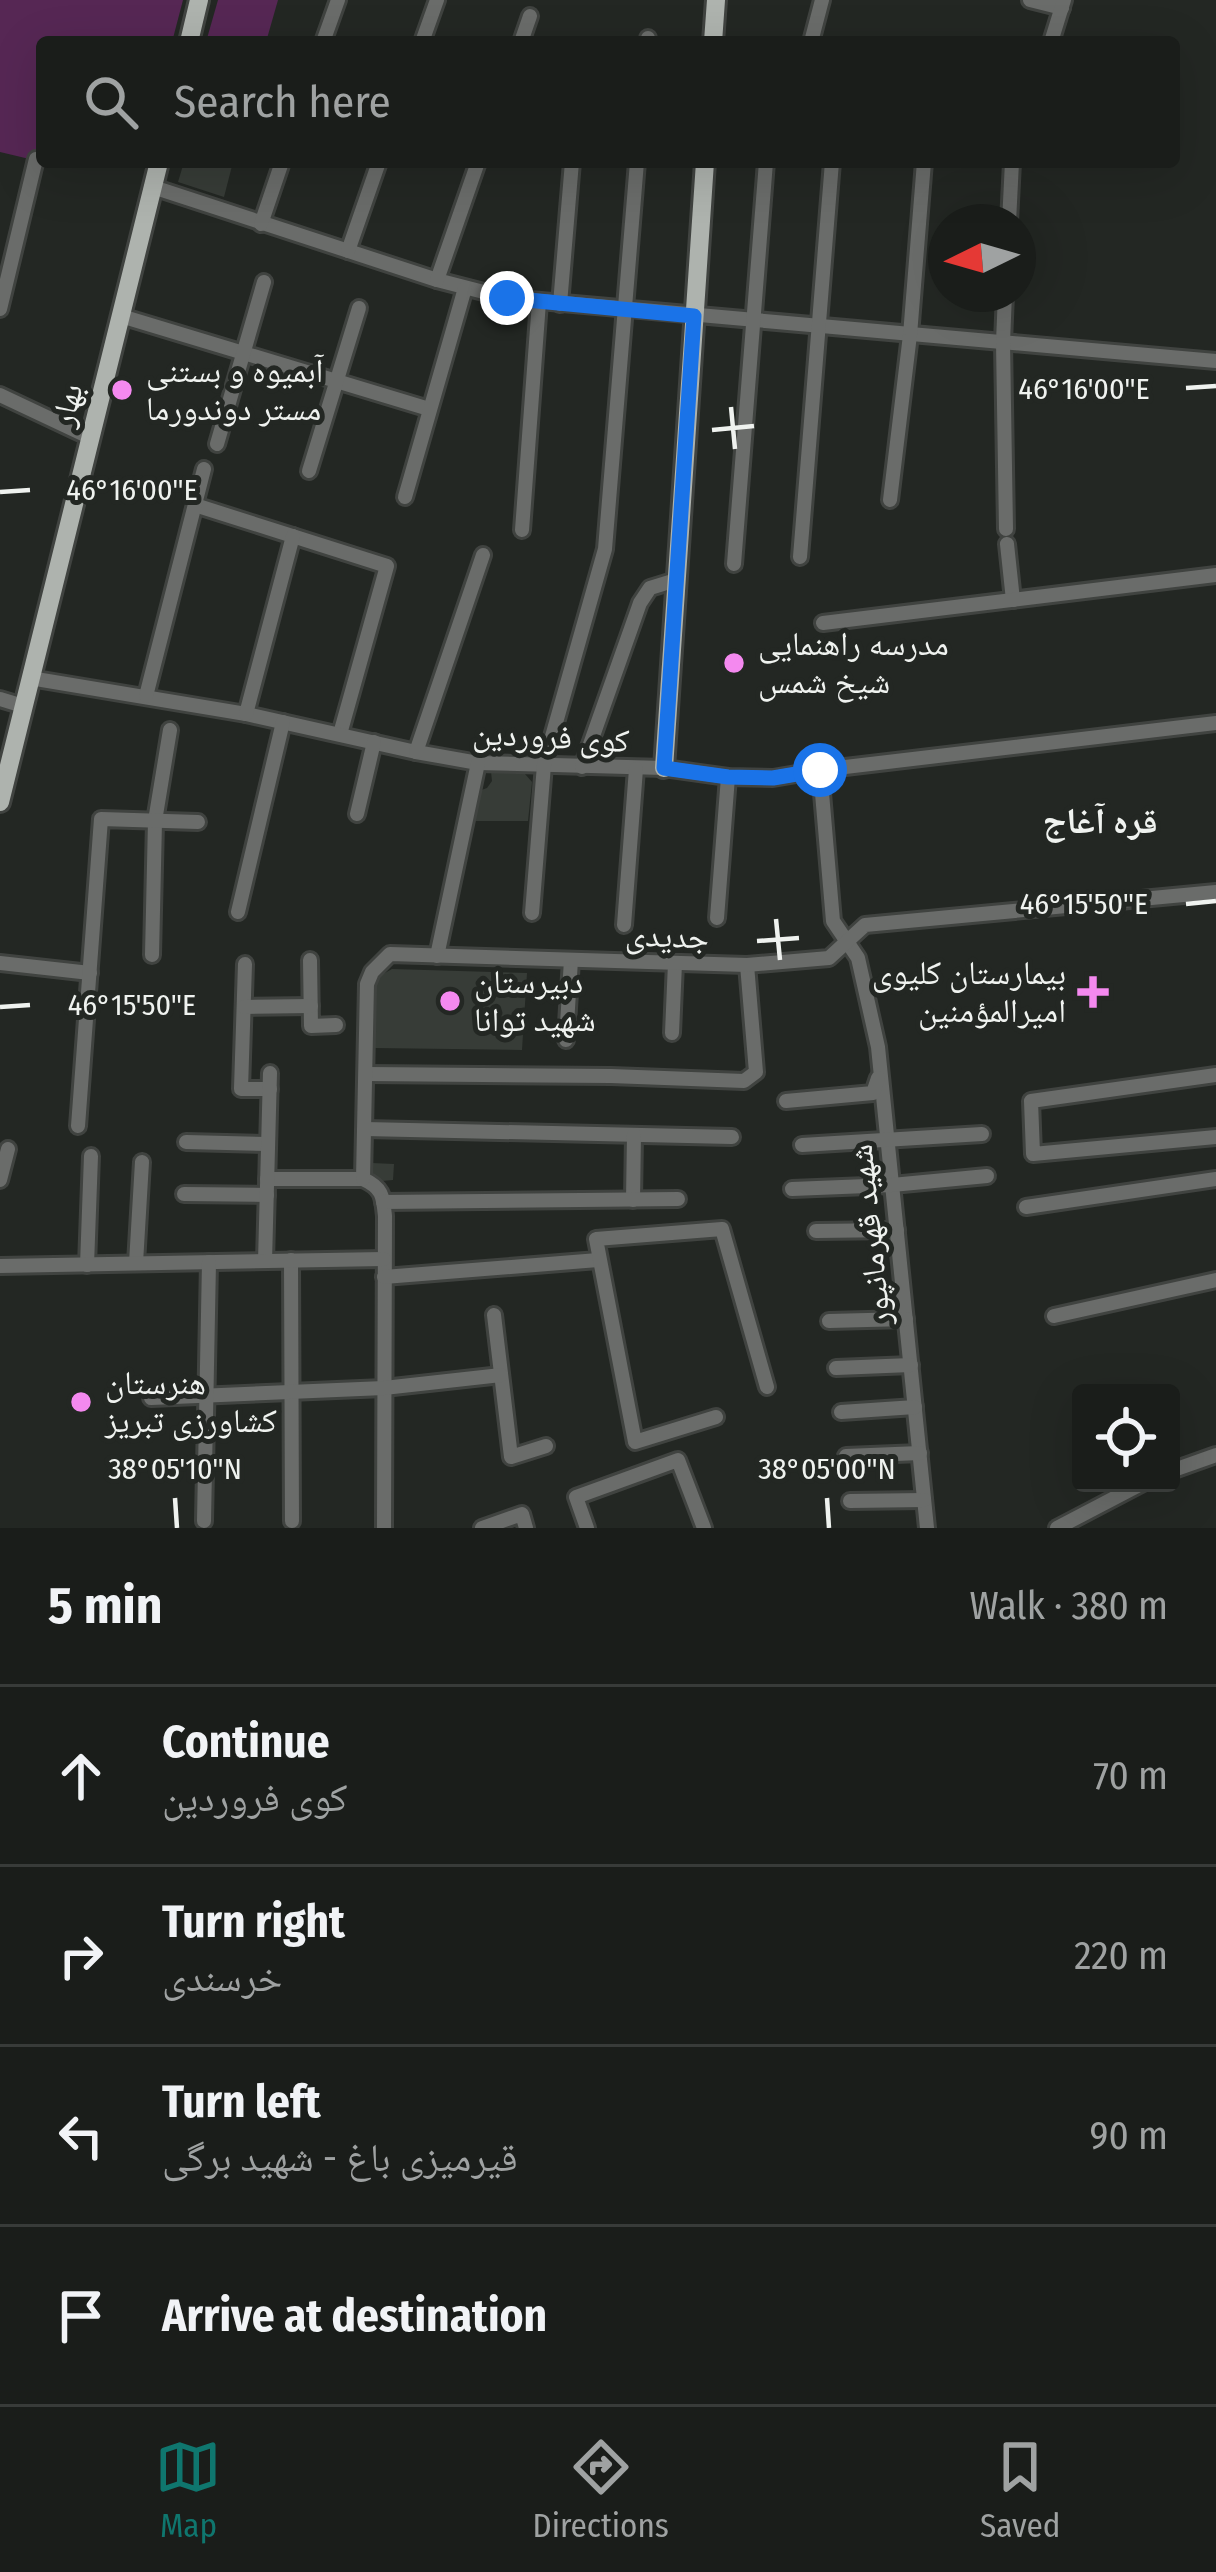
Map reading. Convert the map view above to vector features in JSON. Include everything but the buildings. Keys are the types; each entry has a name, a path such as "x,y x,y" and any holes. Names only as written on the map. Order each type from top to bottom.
{"main road":[{"path":"190,36 199,0"},
{"path":"713,36 716,0"},
{"name":"بهار","path":"0,802 158,168"},
{"path":"664,768 705,168"}],"street":[{"path":"325,36 338,0"},
{"path":"424,36 437,0"},
{"path":"813,36 822,0"},
{"path":"1030,0 1063,4 1053,36"},
{"path":"523,36 530,16"},
{"path":"0,309 36,159"},
{"path":"261,224 280,168"},
{"path":"347,251 377,168"},
{"path":"436,280 476,168"},
{"path":"560,304 571,168"},
{"path":"532,913 544,765 605,549 636,168"},
{"path":"734,565 766,168"},
{"path":"800,557 832,168"},
{"path":"890,500 924,168"},
{"path":"1010,204 1012,168"},
{"path":"153,187 436,280 538,302 1216,361"},
{"path":"217,444 264,282"},
{"path":"405,497 465,288"},
{"path":"522,530 538,302"},
{"path":"309,471 358,308"},
{"path":"1004,312 1006,536 1013,600"},
{"path":"121,316 429,409"},
{"path":"0,395 89,437"},
{"path":"146,696 204,469"},
{"path":"195,505 387,566 340,734"},
{"path":"246,714 293,536"},
{"path":"416,752 483,555"},
{"path":"823,623 1216,575"},
{"path":"582,766 640,603 650,588 676,580"},
{"name":"کوی فروردین","path":"30,678 246,714 478,763 664,768 728,777 773,778 1216,723"},
{"path":"0,699 22,706"},
{"path":"238,912 283,722"},
{"path":"152,955 155,821 170,730"},
{"path":"357,814 374,742"},
{"path":"437,956 478,763"},
{"path":"624,925 637,769"},
{"name":"شهید قهرمانپور","path":"820,770 832,921 858,958 878,1047 927,1528"},
{"path":"717,918 728,777"},
{"path":"78,1126 101,819 197,823"},
{"name":"جدیدی","path":"364,1179 367,984 390,954 747,965 829,958 865,925 1216,892"},
{"path":"310,960 311,1026 336,1024"},
{"path":"566,1040 571,960"},
{"path":"0,963 90,974"},
{"path":"671,1033 675,963"},
{"path":"245,964 241,1089 270,1081 265,1261"},
{"path":"367,1074 744,1081 756,1072 747,965"},
{"path":"244,1007 311,1006"},
{"path":"786,1101 873,1094 881,1072"},
{"path":"1216,1075 1031,1101 1034,1154 1216,1137"},
{"path":"365,1129 732,1137"},
{"path":"633,1200 634,1135"},
{"path":"802,1145 982,1135"},
{"path":"186,1142 268,1144"},
{"path":"0,1180 8,1149"},
{"path":"87,1264 91,1156"},
{"path":"136,1264 142,1162"},
{"path":"792,1189 987,1176"},
{"path":"184,1194 364,1179 376,1185 384,1209 384,1528"},
{"path":"1026,1207 1216,1179"},
{"path":"384,1209 678,1199"},
{"path":"716,1417 634,1442 596,1239 722,1228 767,1387"},
{"path":"816,1232 897,1230"},
{"path":"0,1266 384,1259"},
{"path":"291,1260 292,1521"},
{"path":"384,1276 598,1260"},
{"path":"204,1521 209,1262"},
{"path":"1054,1316 1216,1280"},
{"path":"494,1316 511,1457 545,1446"},
{"path":"829,1321 906,1319"},
{"path":"836,1368 911,1365"},
{"path":"152,1397 384,1388 502,1375"},
{"path":"841,1412 915,1407"},
{"path":"846,1456 920,1453"},
{"path":"1180,1468 1216,1455"},
{"path":"587,1528 576,1497 678,1460 704,1528"},
{"path":"1057,1528 1077,1523 1128,1492"},
{"path":"850,1501 924,1500"},
{"path":"482,1528 522,1514 526,1528"}],"shaded area":[{"path":"0,0 183,0 174,36 36,36 36,161 0,152"},
{"path":"218,0 278,0 268,36 208,36"}],"place":[{"name":"آبمیوه و بستنی مستر دوندورما","path":"122,390"},
{"name":"مدرسه راهنمایی شیخ شمس","path":"734,663"},
{"name":"بیمارستان کلیوی امیرالمؤمنین","path":"1093,992"},
{"name":"دبیرستان شهید توانا","path":"450,1001"},
{"name":"هنرستان کشاورزی تبریز","path":"81,1402"}],"district":[{"name":"قره آغاج","path":"1100,821"}],"route":[{"path":"507,298 694,316 664,768 773,778 820,770"}]}
